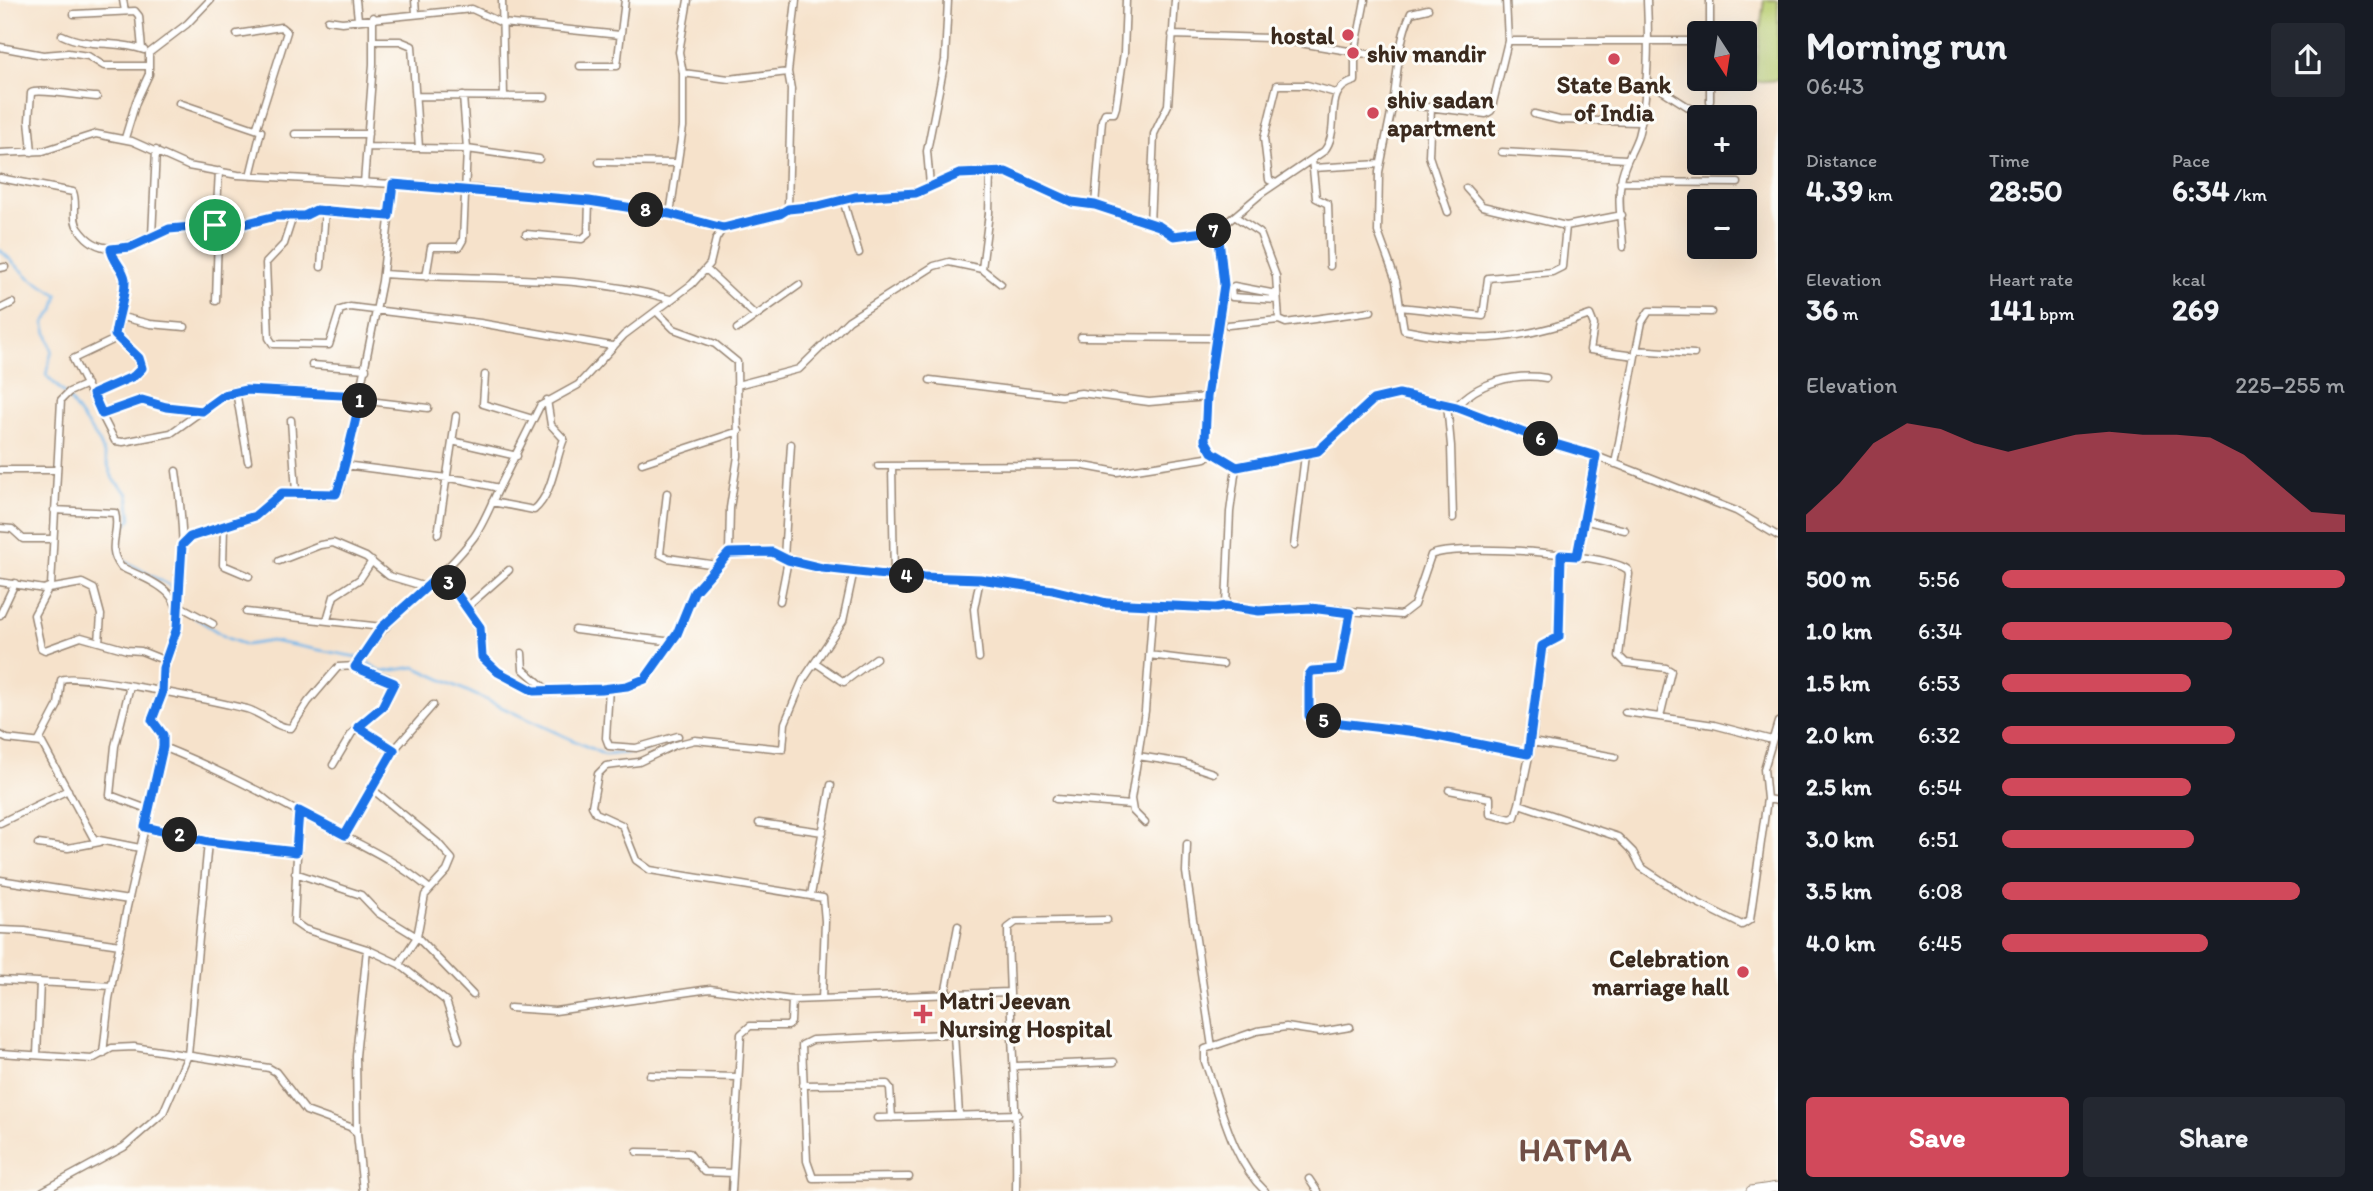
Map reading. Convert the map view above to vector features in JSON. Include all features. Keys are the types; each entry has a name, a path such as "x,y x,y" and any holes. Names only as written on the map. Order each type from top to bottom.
{"main road":[{"path":"1751,1191 1778,1187"}],"street":[{"path":"123,0 125,11"},
{"path":"62,35 83,43 145,51 187,24 210,0"},
{"path":"356,0 358,19"},
{"path":"415,0 416,13"},
{"path":"502,0 504,97"},
{"path":"580,66 617,66 625,0"},
{"path":"670,214 685,105 680,51 688,0"},
{"path":"788,209 788,72 796,0"},
{"path":"0,153 33,152 59,147 87,135 125,138 156,150 180,164 250,176 466,189 589,201 670,214 723,228 780,214 788,209 926,191 930,184 927,151 945,60 948,0"},
{"path":"1095,205 1102,120 1105,113 1114,113 1116,107 1124,53 1126,0"},
{"path":"1150,224 1154,134 1168,105 1175,0"},
{"path":"930,184 959,174 1006,172 1072,202 1095,205 1150,224 1174,236 1218,230 1278,182 1312,164 1330,143 1336,93 1345,84 1355,81 1355,52 1365,0"},
{"path":"1394,103 1486,114 1491,111 1508,40 1506,0"},
{"path":"1623,247 1620,182 1626,159 1638,136 1649,41 1647,0"},
{"path":"1710,0 1710,21"},
{"path":"328,20 472,9 502,23 620,35"},
{"path":"1428,9 1411,13 1398,59 1394,103 1377,187 1378,232 1396,281 1404,330 1471,340 1499,339 1558,327 1590,315 1594,325 1590,350 1694,354"},
{"path":"74,14 125,11 138,13 149,74 136,102 125,138"},
{"path":"364,183 373,17"},
{"path":"237,34 281,27 287,32 257,127"},
{"path":"1172,35 1269,38 1398,59"},
{"path":"1508,40 1687,41"},
{"path":"373,41 400,41 412,46 419,148"},
{"path":"0,47 43,55 88,56 104,66 149,66"},
{"path":"683,73 729,79 788,72"},
{"path":"1646,80 1687,106"},
{"path":"1278,182 1271,183 1269,180 1264,138 1277,85 1307,85 1336,93"},
{"path":"33,152 29,113 31,93 39,89 69,96 97,97"},
{"path":"1710,91 1710,101"},
{"path":"417,96 545,97"},
{"path":"426,277 431,247 455,248 461,245 467,149 463,96"},
{"path":"178,103 257,127 262,135 250,176"},
{"path":"1431,108 1429,152 1448,212"},
{"path":"1534,114 1559,120 1639,122"},
{"path":"295,134 368,134"},
{"path":"367,147 467,149 539,159"},
{"path":"152,236 156,150"},
{"path":"1502,152 1626,159"},
{"path":"599,163 676,163"},
{"path":"1312,164 1380,164"},
{"path":"1312,164 1317,198 1328,204 1330,266"},
{"path":"216,301 219,171"},
{"path":"982,269 989,213 990,172"},
{"path":"0,178 73,192 79,230 91,241 111,249 130,247 169,229 218,227 325,210 389,216"},
{"path":"1620,182 1738,183"},
{"path":"182,545 190,537 255,516 276,496 296,492 336,494 342,483 361,398 383,274 393,184"},
{"path":"1466,188 1482,206 1566,226 1622,215"},
{"path":"843,200 859,253"},
{"path":"526,234 582,239 588,234 589,201"},
{"path":"321,267 325,210"},
{"path":"292,216 284,244 266,263 270,342 325,346 331,341 340,310 350,307 375,313 480,323 611,346"},
{"path":"1236,217 1260,233 1276,276 1279,320"},
{"path":"1401,307 1483,316 1488,278 1552,272 1562,267 1566,226"},
{"path":"356,666 382,627 442,573 473,538 517,456 533,419 547,400 578,385 611,346 692,284 706,269 723,228"},
{"path":"1218,230 1224,285 1207,397 1205,440 1212,452 1237,467 1305,456 1318,451 1373,400 1385,395 1399,394 1447,404 1545,441 1596,456 1736,511 1778,536"},
{"path":"111,249 113,260 122,270 125,280 115,335 111,341 74,357 73,362 93,394 111,437 123,442 171,433 224,395 236,391 282,390 428,408"},
{"path":"737,385 799,369 849,320 934,266 949,262 982,269 1001,284"},
{"path":"706,269 755,315"},
{"path":"383,274 564,280 609,284 670,299"},
{"path":"737,329 799,285"},
{"path":"1234,286 1252,288 1271,293 1277,300 1232,298 1231,290 1234,286"},
{"path":"0,309 12,303"},
{"path":"656,311 674,329 708,340 737,362 738,456 730,508 729,553"},
{"path":"1615,464 1642,322 1649,311 1711,312"},
{"path":"1228,325 1279,320 1286,323 1371,312"},
{"path":"118,316 150,324 185,327"},
{"path":"93,394 134,376 142,368 139,358 115,335"},
{"path":"1081,337 1215,338"},
{"path":"312,365 366,369"},
{"path":"485,375 483,404 533,419"},
{"path":"1456,407 1467,393 1499,382 1520,376 1546,378"},
{"path":"930,380 1061,396 1081,393 1142,401 1207,397"},
{"path":"87,384 66,394 55,470 52,581 34,615 41,648 49,651 82,637 127,650 141,651 166,661"},
{"path":"236,391 248,461"},
{"path":"102,414 142,400 166,407 202,411"},
{"path":"492,502 520,509 537,508 546,494 564,439 554,426 547,400"},
{"path":"1447,404 1451,446 1452,518"},
{"path":"438,534 444,479 456,416"},
{"path":"291,420 296,492"},
{"path":"642,463 739,431"},
{"path":"452,442 517,456"},
{"path":"780,601 786,559 791,444"},
{"path":"878,466 1079,465 1117,472 1206,458 1212,452"},
{"path":"1294,546 1305,456"},
{"path":"1577,556 1596,456"},
{"path":"344,465 499,488"},
{"path":"892,466 894,576"},
{"path":"1226,606 1230,512 1237,467"},
{"path":"0,470 55,470"},
{"path":"103,1054 120,945 163,747 163,735 152,720 162,694 166,661 177,628 176,604 181,584 182,545 176,471"},
{"path":"667,493 660,554 668,558 717,565"},
{"path":"54,510 115,513 112,539 121,567 167,589 176,604 213,624"},
{"path":"1583,520 1625,530"},
{"path":"224,527 223,565 249,576"},
{"path":"0,528 12,529 23,539 53,539"},
{"path":"279,561 328,543 372,561 389,576 426,587"},
{"path":"442,573 480,627 482,657 486,662 528,689 547,690 609,688 645,679 673,642 694,592 729,553 772,552 786,559 894,576 980,579 1053,590 1107,603 1216,608 1226,606 1253,611 1311,608 1350,613 1407,613 1414,605 1429,559 1440,551 1470,549 1577,556 1620,565 1629,570 1619,656 1626,663 1671,671 1660,717"},
{"path":"1449,790 1490,798 1490,814 1511,820 1515,817 1532,742 1542,646 1559,637 1561,555"},
{"path":"327,620 334,596 360,579 372,561"},
{"path":"467,607 509,570"},
{"path":"822,999 823,898 673,875 644,868 632,853 624,827 593,810 591,802 598,774 606,766 639,762 682,743 703,740 783,749 786,718 803,680 843,621 853,570"},
{"path":"979,658 974,609 980,579"},
{"path":"0,582 48,589 82,583 94,589 101,615 99,642"},
{"path":"0,615 15,583"},
{"path":"1145,823 1131,805 1153,606"},
{"path":"246,612 382,627"},
{"path":"1350,613 1340,669 1312,671 1309,675 1309,716 1316,720 1416,732 1528,754"},
{"path":"575,630 673,642"},
{"path":"522,653 523,669 547,690"},
{"path":"1149,655 1223,664"},
{"path":"816,663 844,682 876,658"},
{"path":"39,741 58,705 64,678 130,686 250,710 288,729 294,725 308,702 338,667 356,666 394,683 382,707 358,727 333,765"},
{"path":"130,686 115,746 110,795 150,810"},
{"path":"609,688 606,738 609,746 636,748 678,736"},
{"path":"345,835 394,750 433,705"},
{"path":"1625,712 1714,725 1772,740"},
{"path":"1519,804 1618,837 1633,852 1641,867 1688,898 1742,925 1749,920 1767,799 1764,768 1778,722"},
{"path":"358,727 394,750"},
{"path":"0,735 7,739 39,741"},
{"path":"39,741 90,834 100,842"},
{"path":"1532,742 1615,757"},
{"path":"163,747 264,791 396,862 430,889"},
{"path":"1138,756 1183,763 1213,773"},
{"path":"811,895 831,785"},
{"path":"372,789 449,854 452,864 423,901 417,937 399,964"},
{"path":"0,823 68,790"},
{"path":"1056,799 1131,805"},
{"path":"1767,799 1778,801"},
{"path":"299,811 292,916 297,925 368,949 399,964 446,1001 459,1040"},
{"path":"759,823 823,832"},
{"path":"145,827 208,842 296,852"},
{"path":"38,844 68,848 100,842 140,848"},
{"path":"43,1191 124,1147 163,1113 188,1055 208,842"},
{"path":"1187,844 1186,872 1212,1047"},
{"path":"295,873 360,895 378,914 417,937 473,995"},
{"path":"0,880 129,900"},
{"path":"1016,1191 1018,1114 1009,992 1010,924 1107,919"},
{"path":"945,995 958,926"},
{"path":"0,930 25,931 120,945"},
{"path":"363,1191 356,1133 355,1056 368,949"},
{"path":"0,980 112,986"},
{"path":"37,1055 40,982"},
{"path":"510,1008 555,1011 710,989 792,1000 1009,992"},
{"path":"732,1191 741,1034 746,1027 788,1026 791,1022 792,1000"},
{"path":"1265,1191 1245,1168 1235,1145 1205,1062 1205,1049 1257,1031 1286,1027 1320,1032 1350,1027"},
{"path":"909,1177 813,1178 807,1161 802,1045 805,1041 1012,1031"},
{"path":"954,1034 959,1115"},
{"path":"0,1053 92,1059 120,1046 269,1068 276,1072 306,1111 350,1127 356,1133"},
{"path":"1016,1066 1114,1062"},
{"path":"650,1075 738,1077"},
{"path":"803,1085 887,1084 890,1088 892,1118"},
{"path":"877,1118 1018,1114"},
{"path":"637,1152 689,1153 704,1171 733,1173"},
{"path":"1309,1179 1317,1191"}],"green space":[{"path":"1764,0 1778,0 1778,80 1757,82"}],"waterway":[{"path":"0,250 30,278 58,295 54,310 44,323 52,350 46,375 66,395 100,443 113,479 128,494 131,518 123,530 118,552 123,560 169,585 173,591"},
{"path":"194,617 227,638 246,645 271,641 362,658 381,672 415,667 605,755 647,751"}],"place":[{"name":"hostal","path":"1348,35"},
{"name":"shiv mandir","path":"1353,53"},
{"name":"State Bank of India","path":"1614,59"},
{"name":"shiv sadan apartment","path":"1373,113"},
{"name":"Celebration marriage hall","path":"1743,972"},
{"name":"Matri Jeevan Nursing Hospital","path":"923,1014"}],"district":[{"name":"HATMA","path":"1576,1150"}],"route":[{"path":"1006,172 1072,202 1084,206 1095,205 1102,210 1159,226 1174,236 1218,230 1219,254 1224,265 1224,285 1204,431 1205,440 1212,452 1226,461 1237,467 1305,456 1318,451 1373,400 1385,395 1399,394 1456,407 1545,441 1596,456 1577,556 1561,555 1559,637 1542,646 1532,742 1528,754 1416,732 1316,720 1309,716 1307,711 1310,672 1340,669 1350,613 1311,608 1253,611 1226,606 1216,608 1107,603 1085,600 1053,590 980,579 894,576 835,570 788,560 772,552 729,553 694,592 677,634 652,674 627,686 602,689 554,688 534,691 498,672 482,657 480,627 442,573 382,627 355,667 388,678 394,683 379,711 358,727 394,750 345,835 299,811 296,852 264,851 208,842 145,827 157,782 164,740 152,720 162,694 163,668 177,628 176,604 181,584 182,545 190,537 255,516 282,493 330,496 336,494 342,483 348,444 361,396 246,390 224,395 202,411 166,407 142,400 102,414 93,394 134,376 142,368 135,353 115,335 125,280 122,270 113,260 111,249 130,247 169,229 215,225 220,230 276,216 304,216 320,209 389,216 393,184 589,201 670,214 723,228 780,214 788,209 818,206 855,197 926,191 930,184 959,174 1006,172"}]}
